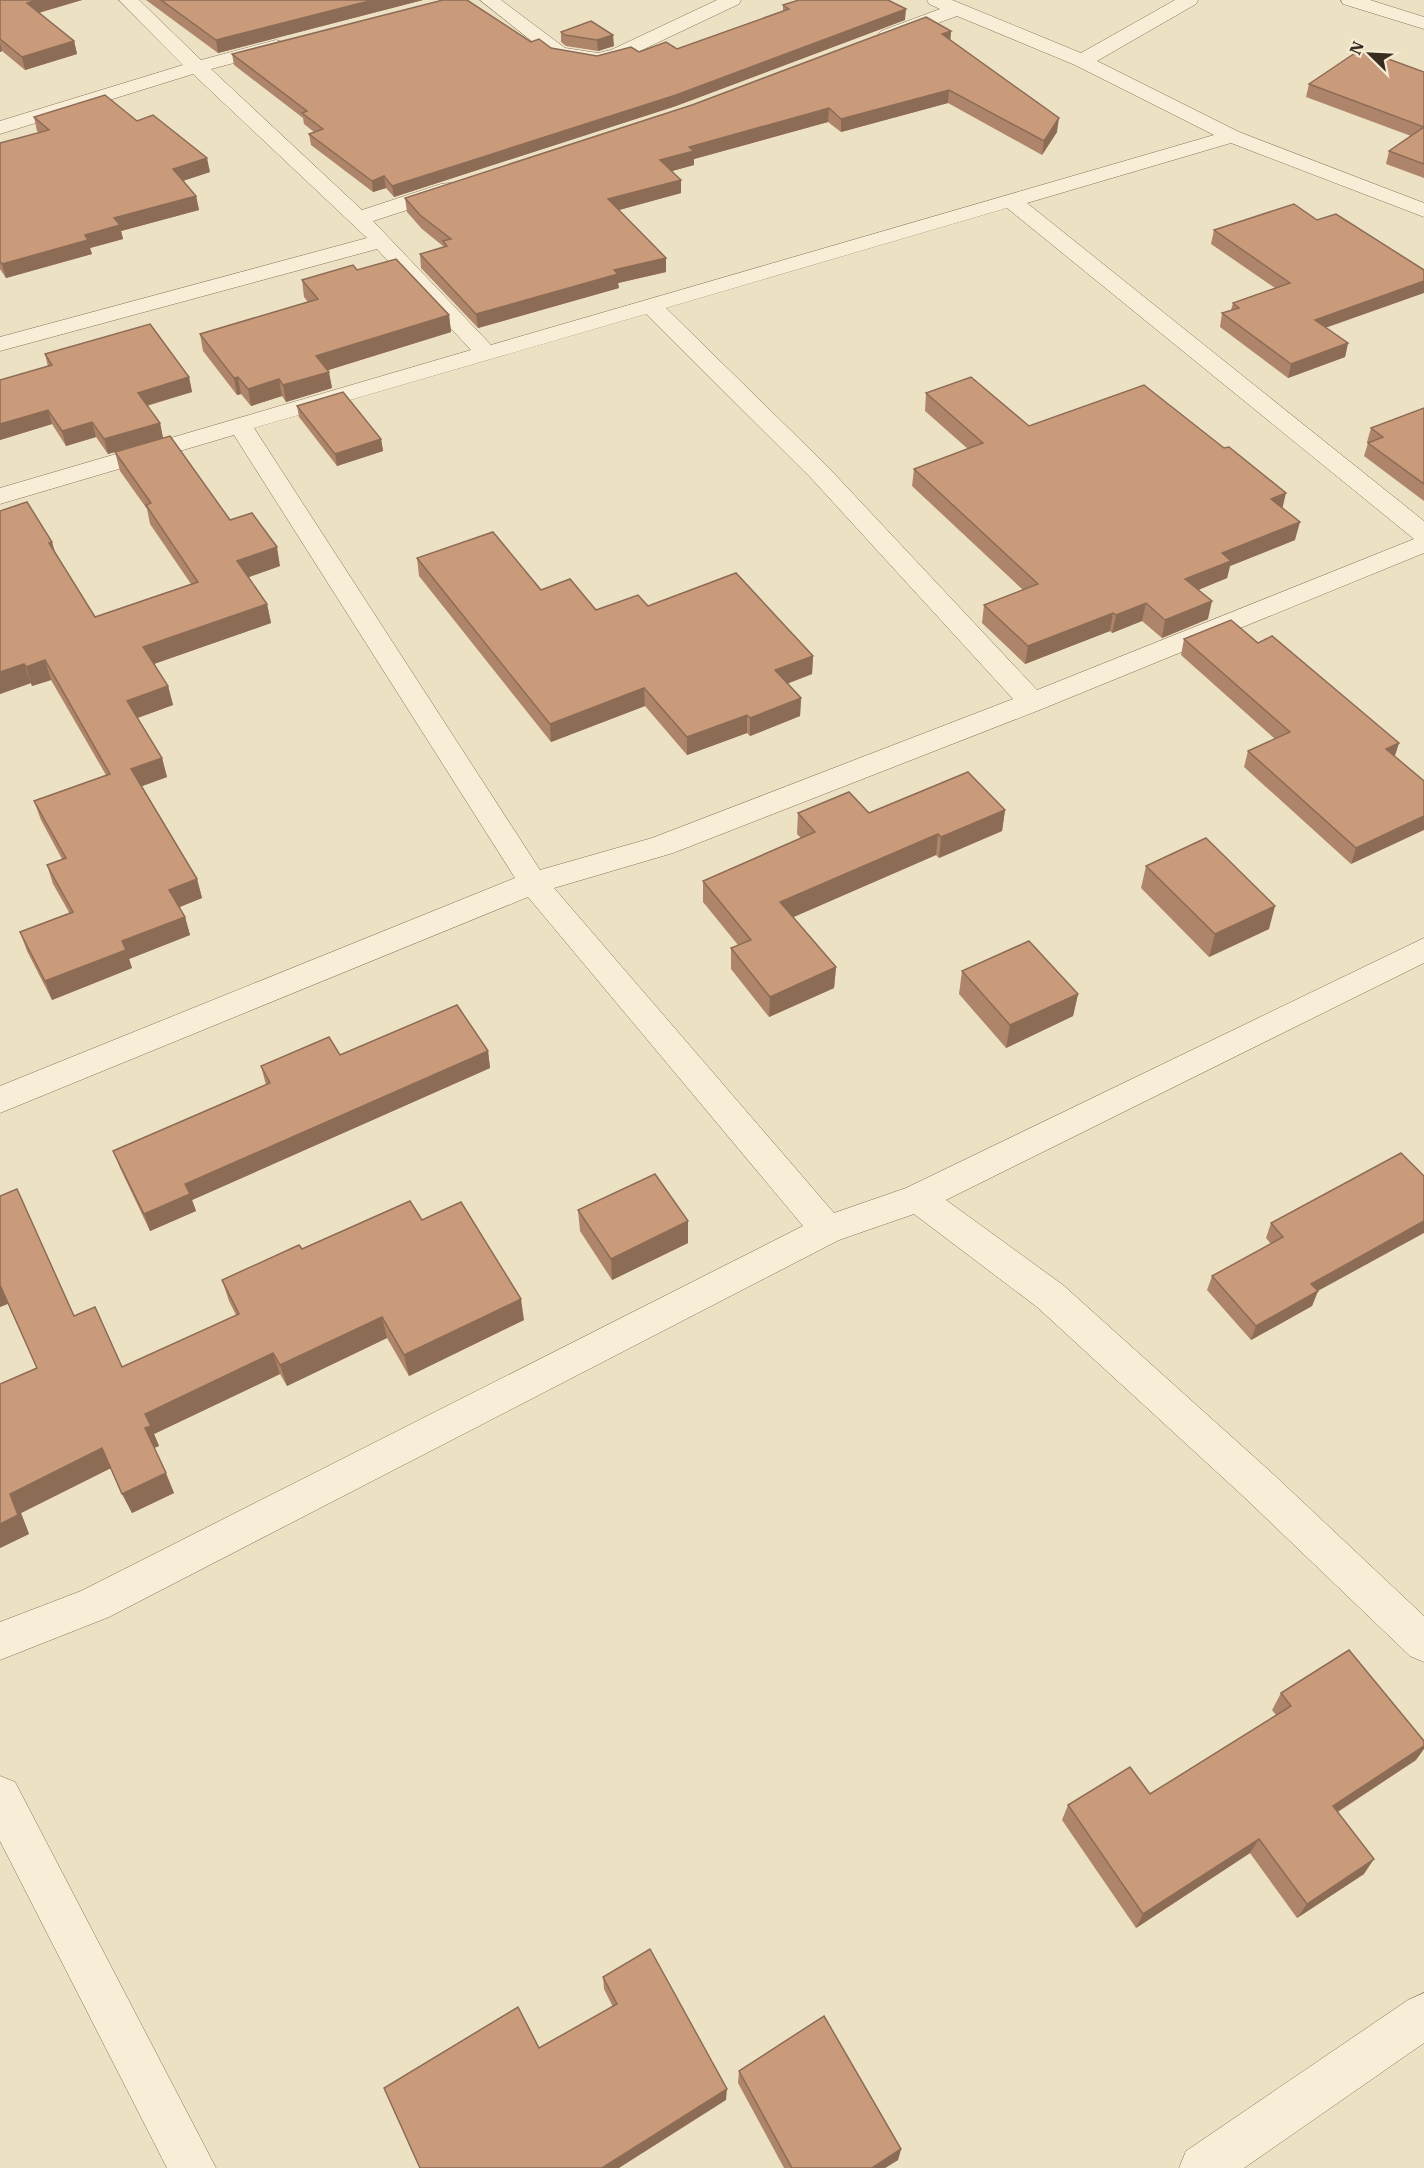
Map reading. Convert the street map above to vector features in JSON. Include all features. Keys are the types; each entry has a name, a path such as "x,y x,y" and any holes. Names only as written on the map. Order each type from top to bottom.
{"street":[{"path":"128,0 382,241 485,352"},
{"path":"489,0 559,53 598,59 618,54 732,0"},
{"path":"936,0 1082,61 1232,136 1424,211"},
{"path":"1082,61 1189,0"},
{"path":"1350,0 1424,23"},
{"path":"869,42 957,9"},
{"path":"0,128 197,67 297,41"},
{"path":"0,496 485,352 1232,136"},
{"path":"357,219 470,182"},
{"path":"1010,200 1424,534"},
{"path":"0,344 382,241"},
{"path":"650,305 819,472 1032,702"},
{"path":"240,425 533,883 827,1230"},
{"path":"0,1100 533,883 662,846 1032,702 1424,544"},
{"path":"0,1641 94,1604 827,1230 918,1198 1424,950"},
{"path":"918,1198 1050,1296 1258,1485 1424,1643"},
{"path":"0,1797 192,2168"},
{"path":"1203,2168 1424,2016"}],"building":[{"path":"0,0 37,0 27,3 74,41 22,57 0,39"},
{"path":"161,0 373,0 216,40"},
{"path":"443,0 467,0 531,42 539,39 551,48 597,56 631,47 639,52 666,42 677,49 789,9 783,5 799,0 888,0 906,9 676,95 392,186 384,176 372,181 309,134 323,129 302,113 307,111 232,54"},
{"path":"926,17 951,31 942,34 1059,118 1044,141 949,90 841,119 829,108 689,147 694,151 660,160 681,180 608,199 666,258 614,270 618,274 476,314 420,254 447,246 443,241 451,239 420,215 405,198 692,105"},
{"path":"591,21 613,35 597,40 565,35 561,32"},
{"path":"1361,49 1424,72 1424,127 1309,84"},
{"path":"105,95 137,121 153,115 207,158 173,169 196,196 114,218 120,225 85,235 88,240 2,264 0,261 0,143 49,130 34,117"},
{"path":"1424,127 1424,164 1389,151"},
{"path":"1294,204 1317,220 1336,214 1424,270 1424,281 1315,320 1348,343 1291,364 1222,313 1239,308 1233,303 1290,283 1214,230"},
{"path":"396,259 449,315 316,356 329,372 283,385 279,379 248,389 238,377 234,378 200,334 318,299 302,280 353,265 357,270"},
{"path":"150,324 189,377 138,393 160,423 104,439 92,422 62,431 48,410 0,424 0,380 52,365 45,354"},
{"path":"971,377 1029,426 1144,385 1224,448 1229,447 1286,493 1271,499 1300,522 1222,553 1231,561 1185,579 1212,601 1165,620 1146,603 1116,615 1113,613 1028,646 984,605 1038,584 914,469 983,443 926,393"},
{"path":"343,392 381,439 335,454 297,406"},
{"path":"1424,408 1424,484 1368,443 1383,437 1371,428"},
{"path":"170,436 230,520 252,513 277,547 237,561 267,604 143,647 168,686 127,701 162,758 131,769 197,879 169,890 185,917 122,941 126,950 45,981 20,932 73,912 47,865 66,858 34,801 110,774 45,660 26,667 24,664 0,672 0,511 27,502 52,542 49,543 95,617 198,582 146,505 151,503 115,452"},
{"path":"493,532 541,590 570,579 596,610 638,595 648,606 736,573 813,656 775,670 801,698 750,718 747,715 687,737 644,688 550,724 417,558"},
{"path":"1231,620 1258,643 1272,636 1399,743 1386,749 1424,781 1424,816 1356,848 1248,751 1290,732 1184,639"},
{"path":"968,772 1005,810 941,837 938,834 780,902 836,967 770,997 731,948 751,940 703,881 815,832 798,813 849,792 869,813"},
{"path":"1206,838 1275,906 1215,934 1146,866"},
{"path":"1029,941 1078,994 1010,1025 962,971"},
{"path":"457,1005 488,1051 185,1184 190,1194 144,1214 113,1151 270,1083 261,1066 329,1037 340,1055"},
{"path":"1401,1153 1424,1176 1424,1221 1311,1284 1318,1291 1256,1326 1212,1276 1283,1237 1271,1223"},
{"path":"655,1174 688,1221 611,1259 578,1210"},
{"path":"17,1189 74,1316 95,1307 122,1367 239,1314 222,1280 299,1245 302,1249 410,1201 422,1220 461,1202 521,1299 404,1355 382,1317 280,1365 273,1353 145,1414 151,1426 145,1428 166,1473 122,1494 102,1448 10,1494 18,1515 0,1524 0,1384 37,1368 0,1285 0,1196"},
{"path":"1349,1650 1424,1741 1424,1746 1333,1806 1374,1859 1307,1904 1259,1839 1143,1914 1068,1805 1130,1767 1150,1794 1291,1706 1281,1693"},
{"path":"650,1949 727,2089 602,2168 420,2168 384,2088 518,2007 539,2048 617,2004 603,1977"},
{"path":"824,2016 901,2149 872,2168 792,2168 739,2071"}]}
